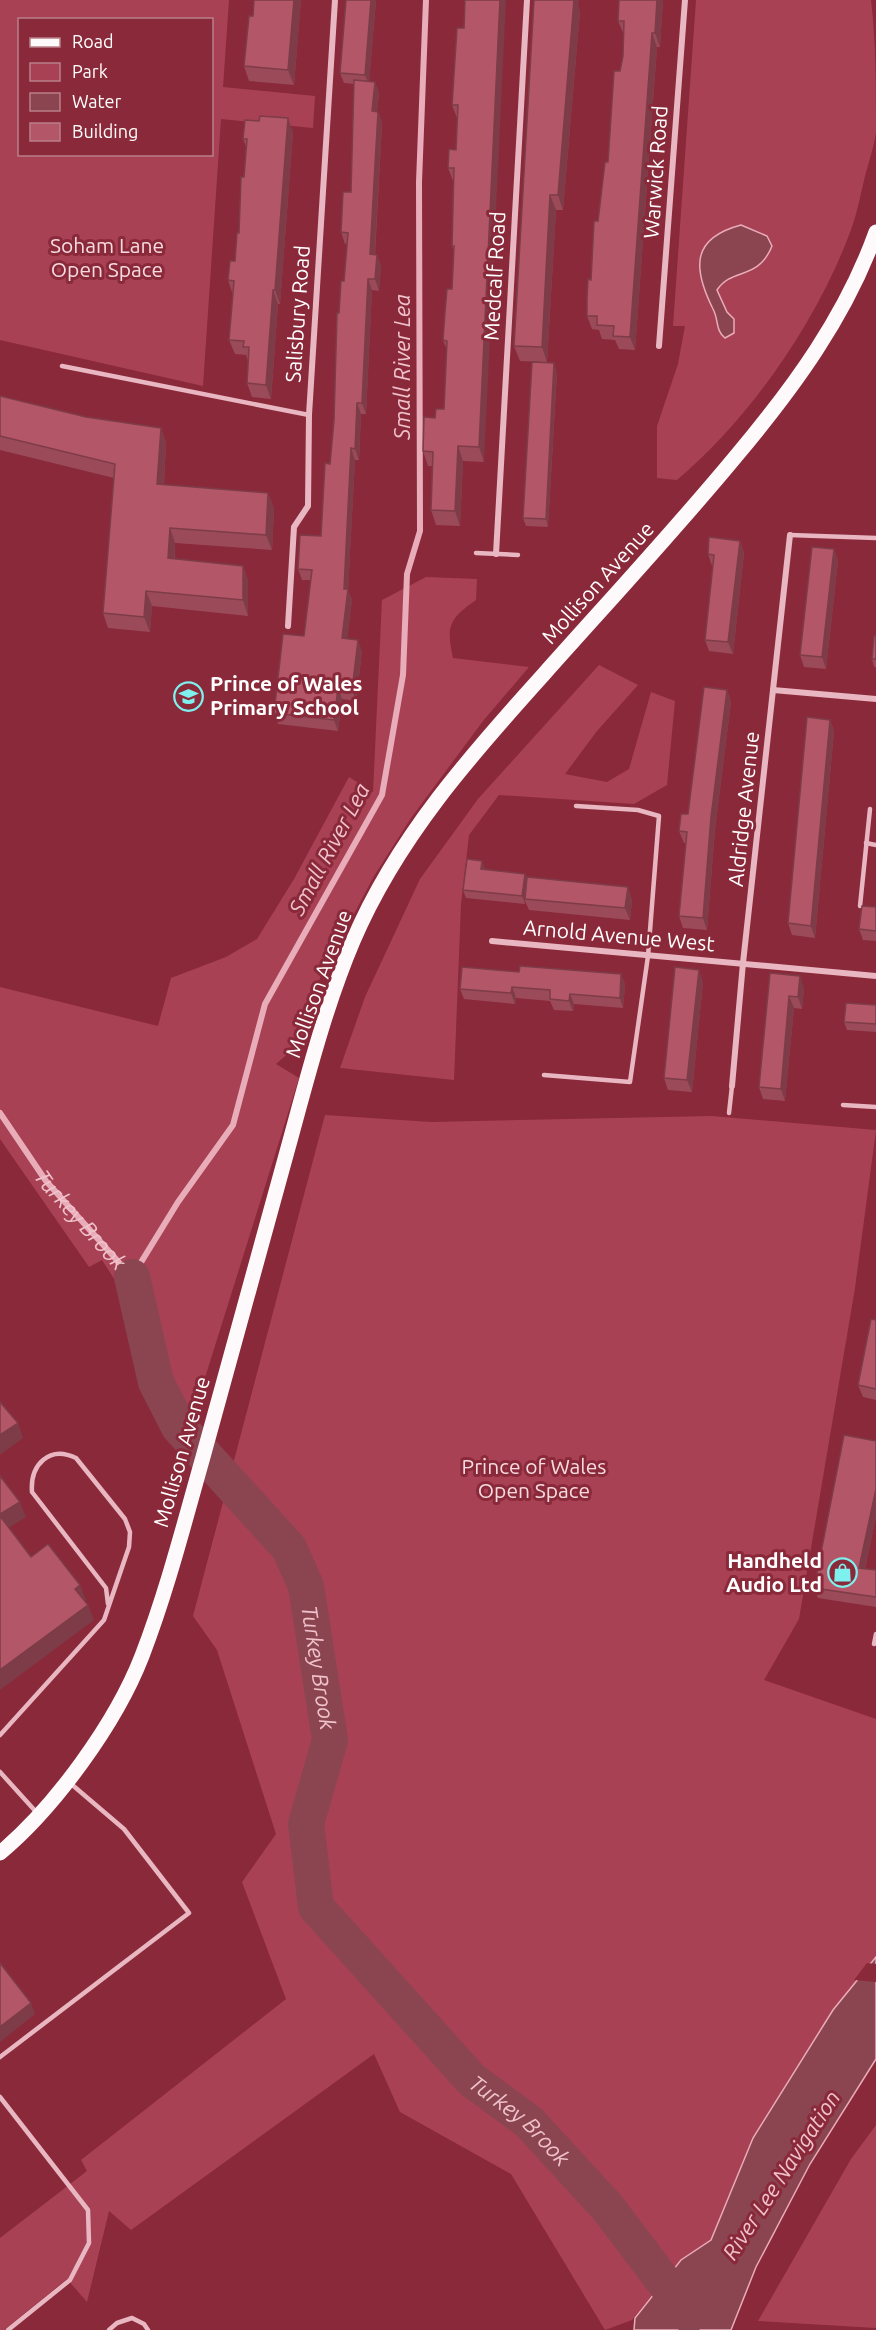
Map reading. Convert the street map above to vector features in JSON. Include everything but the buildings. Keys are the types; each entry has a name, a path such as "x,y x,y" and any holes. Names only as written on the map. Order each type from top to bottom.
{"main road":[{"name":"Mollison Avenue","path":"0,1853 40,1816 67,1781 108,1720 141,1660 195,1485 312,1059 353,941 396,858 447,783 692,509 783,400 840,313 864,265 876,232"}],"street":[{"name":"Salisbury Road","path":"288,626 294,528 308,506 309,416 334,0"},
{"name":"Medcalf Road","path":"496,554 527,0"},
{"name":"Warwick Road","path":"658,346 686,0"},
{"name":"Aldridge Avenue","path":"732,1086 743,963 790,535"},
{"path":"774,690 876,699"},
{"name":"Arnold Avenue West","path":"492,941 876,976"}],"lane":[{"path":"62,366 309,416"},
{"path":"790,535 876,538"},
{"path":"476,553 518,555"},
{"path":"544,1075 630,1082 648,956 659,816 638,810 576,806"},
{"path":"860,906 870,809"},
{"path":"866,843 876,845"},
{"path":"729,1113 732,1086"},
{"path":"843,1105 876,1107"},
{"path":"0,1736 104,1620 129,1547 130,1532 125,1519 76,1458 66,1453 44,1458 36,1467 31,1479 32,1492 106,1588 108,1604"},
{"path":"874,1644 876,1634"},
{"path":"0,1773 40,1816"},
{"path":"0,2057 189,1913 124,1829 67,1781"},
{"path":"0,2097 88,2210 89,2242 70,2280 8,2330"},
{"path":"109,2330 117,2323 132,2318 144,2324 148,2330"}],"green space":[{"name":"Soham Lane Open Space","path":"0,0 229,0 223,87 315,96 313,128 221,119 203,386 0,340"},
{"path":"696,0 871,0 875,49 876,132 853,224 839,259 803,329 757,396 731,427 677,480 657,478 657,426 678,364 685,326 673,326"},
{"path":"426,577 477,579 476,600 455,618 452,624 450,638 453,658 529,667 483,721 411,818 374,876 317,984 307,1037 276,1064 299,1078 182,1451 163,1425 147,1385 127,1299 102,1260 89,1267 0,1139 0,987 158,1026 171,978 226,957 257,939 294,879 349,777 373,792 382,600"},
{"path":"599,665 638,685 597,731 565,774 607,782 629,769 651,692 675,701 667,785 634,804 499,795 469,835 461,904 454,1080 340,1068 365,997 420,879 478,799"},
{"name":"Prince of Wales Open Space","path":"325,1115 431,1122 712,1116 876,1130 855,1288 799,1619 764,1680 876,1719 876,1959 753,2138 711,2240 681,2260 632,2320 605,2330 511,2174 400,2112 374,2054 131,2230 109,2211 87,2302 67,2279 4,2330 0,2330 0,2238 87,2171 81,2160 286,1999 242,1882 276,1834 217,1650 193,1616"},
{"path":"876,2125 876,2328 758,2321 851,2159"}],"water":[{"path":"741,225 767,236 772,246 760,264 730,278 717,290 727,312 734,319 734,333 725,338 720,332 715,313 706,294 700,267 701,256 705,246 713,238"},
{"name":"River Lee Navigation","path":"876,1957 876,2059 810,2164 756,2267 731,2330 634,2330 635,2318 681,2260 711,2240 753,2138 833,2010"}],"pier":[{"path":"867,1963 876,1964 876,1982 854,1980"}],"waterway":[{"name":"Small River Lea","path":"0,1113 46,1181 132,1277 178,1202 233,1125 265,1004 382,795 403,675 407,574 420,531 419,182 426,0"},
{"name":"Turkey Brook","path":"132,1277 156,1382 179,1427 289,1548 306,1586 330,1740 306,1824 316,1907 472,2080 529,2122 608,2208 689,2315"}],"place":[{"name":"Prince of Wales Primary School","path":"189,696"},
{"name":"Handheld Audio Ltd","path":"843,1573"}]}
